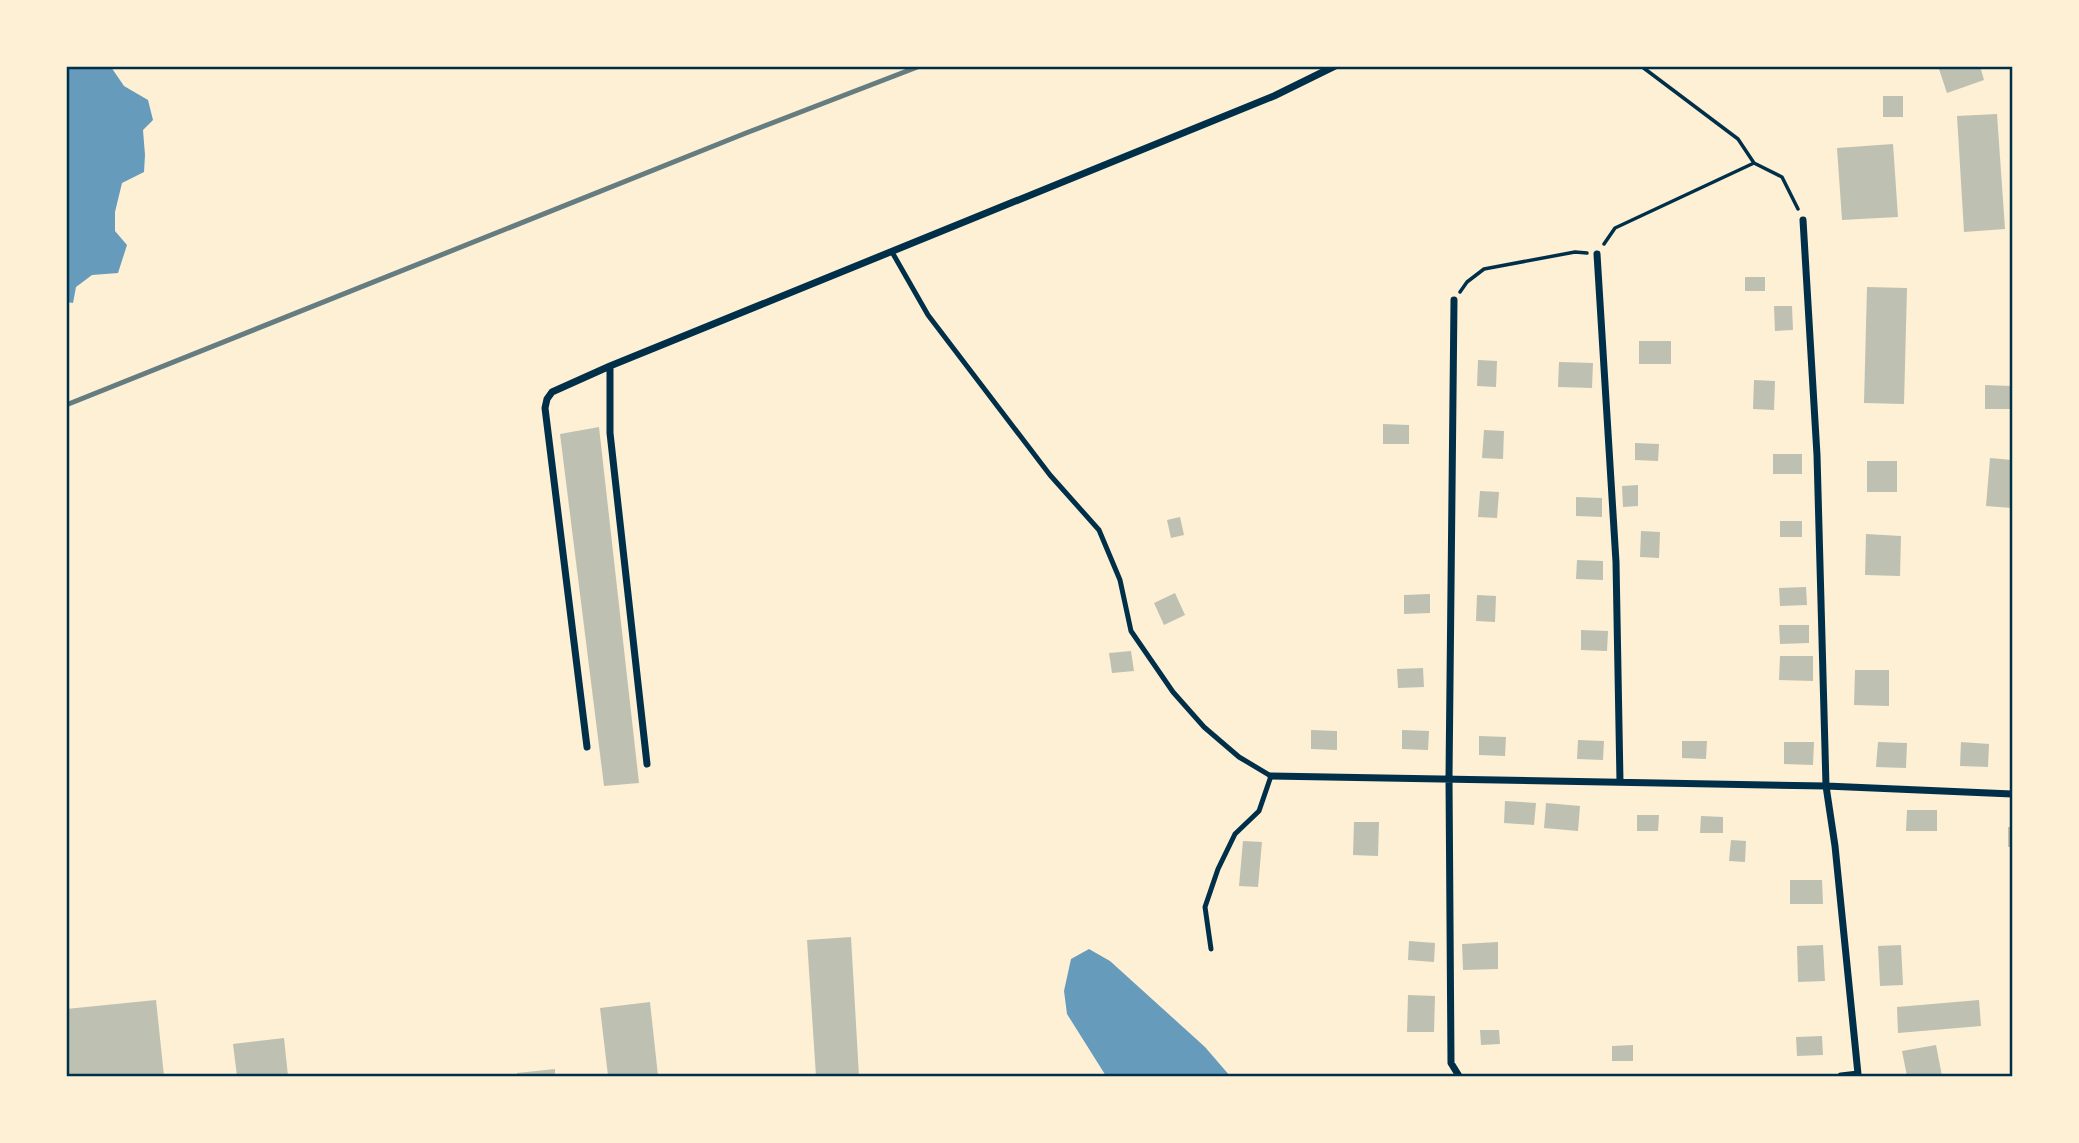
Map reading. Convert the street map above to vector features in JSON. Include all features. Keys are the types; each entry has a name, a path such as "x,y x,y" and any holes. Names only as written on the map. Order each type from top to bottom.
{"street":[{"path":"587,747 545,408 552,391 1274,96 1335,66"},
{"path":"1803,220 1817,455 1826,786 1835,846 1858,1074 1841,1076"},
{"path":"1597,254 1616,562 1620,782"},
{"path":"1454,300 1450,778 1451,1063 1459,1076"},
{"path":"610,366 610,433 647,764"},
{"path":"1271,776 1826,786 2012,794"}],"lane":[{"path":"892,252 928,315 1050,475 1099,530 1120,580 1131,631 1173,692 1204,727 1239,757 1271,776 1259,811 1235,834 1218,869 1205,907 1211,949"}],"path":[{"path":"1641,66 1738,139 1754,163 1782,177 1803,220"},
{"path":"1454,300 1466,282 1484,269 1575,252 1597,254 1615,228 1754,163"}],"water":[{"path":"67,66 111,67 124,86 148,100 153,120 143,130 144,172 122,183 115,212 115,231 127,245 118,273 92,275 76,287 73,303 66,302"},
{"path":"1089,949 1110,961 1205,1047 1230,1076 1106,1076 1067,1014 1064,991 1071,959"}],"building":[{"path":"1938,66 1980,66 1984,80 1947,93"},
{"path":"1883,96 1903,96 1903,117 1883,117"},
{"path":"1997,114 2005,229 1964,232 1957,116"},
{"path":"1893,144 1898,217 1842,220 1837,148"},
{"path":"1745,277 1765,277 1765,291 1745,291"},
{"path":"1867,287 1907,288 1904,404 1864,403"},
{"path":"1774,306 1792,306 1793,330 1775,331"},
{"path":"1639,341 1671,341 1671,364 1639,364"},
{"path":"1478,360 1497,361 1496,387 1477,386"},
{"path":"1559,362 1593,363 1592,388 1558,387"},
{"path":"1754,380 1775,381 1774,410 1753,409"},
{"path":"1985,385 2012,386 2012,409 1985,409"},
{"path":"1383,424 1409,425 1409,444 1383,444"},
{"path":"599,427 639,783 604,786 560,434"},
{"path":"1484,430 1504,431 1503,459 1482,458"},
{"path":"1635,443 1659,444 1658,461 1635,460"},
{"path":"1773,454 1802,454 1802,474 1773,474"},
{"path":"1990,458 2012,460 2012,508 1986,506"},
{"path":"1867,461 1897,461 1897,492 1867,492"},
{"path":"1638,485 1638,506 1623,507 1622,486"},
{"path":"1480,491 1499,492 1497,518 1478,517"},
{"path":"1576,497 1602,498 1602,517 1576,516"},
{"path":"1180,517 1184,535 1171,538 1167,520"},
{"path":"1780,521 1802,521 1802,537 1780,537"},
{"path":"1641,531 1660,532 1659,558 1640,557"},
{"path":"1866,534 1901,536 1900,576 1865,575"},
{"path":"1577,560 1603,561 1603,580 1576,579"},
{"path":"1806,587 1807,605 1780,606 1779,588"},
{"path":"1175,593 1185,615 1164,625 1154,603"},
{"path":"1430,594 1430,613 1404,614 1404,595"},
{"path":"1477,595 1496,596 1495,622 1476,621"},
{"path":"1779,625 1809,625 1809,643 1780,644"},
{"path":"1581,630 1608,631 1607,651 1581,650"},
{"path":"1131,651 1134,671 1112,673 1109,653"},
{"path":"1780,656 1813,656 1813,681 1779,680"},
{"path":"1423,668 1424,687 1398,688 1397,669"},
{"path":"1855,670 1889,670 1889,706 1854,705"},
{"path":"1311,730 1337,731 1337,750 1311,749"},
{"path":"1402,730 1429,731 1428,750 1402,749"},
{"path":"1479,736 1506,737 1505,756 1479,755"},
{"path":"1578,740 1604,741 1603,760 1577,759"},
{"path":"1682,741 1707,741 1706,759 1682,758"},
{"path":"1784,742 1814,742 1813,765 1784,764"},
{"path":"1878,742 1907,743 1906,768 1876,767"},
{"path":"1961,742 1989,744 1988,767 1960,766"},
{"path":"1505,801 1536,803 1534,825 1504,823"},
{"path":"1546,803 1580,806 1578,831 1544,828"},
{"path":"1907,810 1937,810 1937,831 1906,831"},
{"path":"1637,815 1659,815 1658,831 1637,831"},
{"path":"1701,816 1723,817 1723,833 1700,833"},
{"path":"1354,822 1379,822 1378,856 1353,855"},
{"path":"2008,827 2012,827 2012,847 2008,847"},
{"path":"1731,840 1746,841 1745,862 1729,861"},
{"path":"1243,841 1262,842 1258,887 1239,886"},
{"path":"1790,880 1822,880 1823,904 1790,904"},
{"path":"851,937 859,1076 816,1076 807,940"},
{"path":"1409,941 1435,943 1434,962 1408,960"},
{"path":"1498,942 1498,969 1463,970 1462,944"},
{"path":"1823,945 1825,981 1798,982 1797,946"},
{"path":"1901,945 1903,985 1880,986 1878,946"},
{"path":"1408,995 1435,996 1434,1032 1407,1032"},
{"path":"156,1000 164,1076 69,1076 66,1056 66,1009"},
{"path":"1979,1000 1981,1026 1898,1033 1897,1007"},
{"path":"650,1002 658,1076 608,1076 600,1008"},
{"path":"1480,1030 1499,1030 1500,1044 1481,1045"},
{"path":"1822,1036 1823,1055 1797,1056 1796,1037"},
{"path":"284,1038 288,1076 237,1076 233,1044"},
{"path":"1633,1045 1633,1061 1612,1061 1612,1046"},
{"path":"1936,1045 1942,1076 1907,1076 1902,1051"},
{"path":"555,1069 555,1076 517,1076 517,1073"}],"railway":[{"path":"66,405 920,66"}]}
